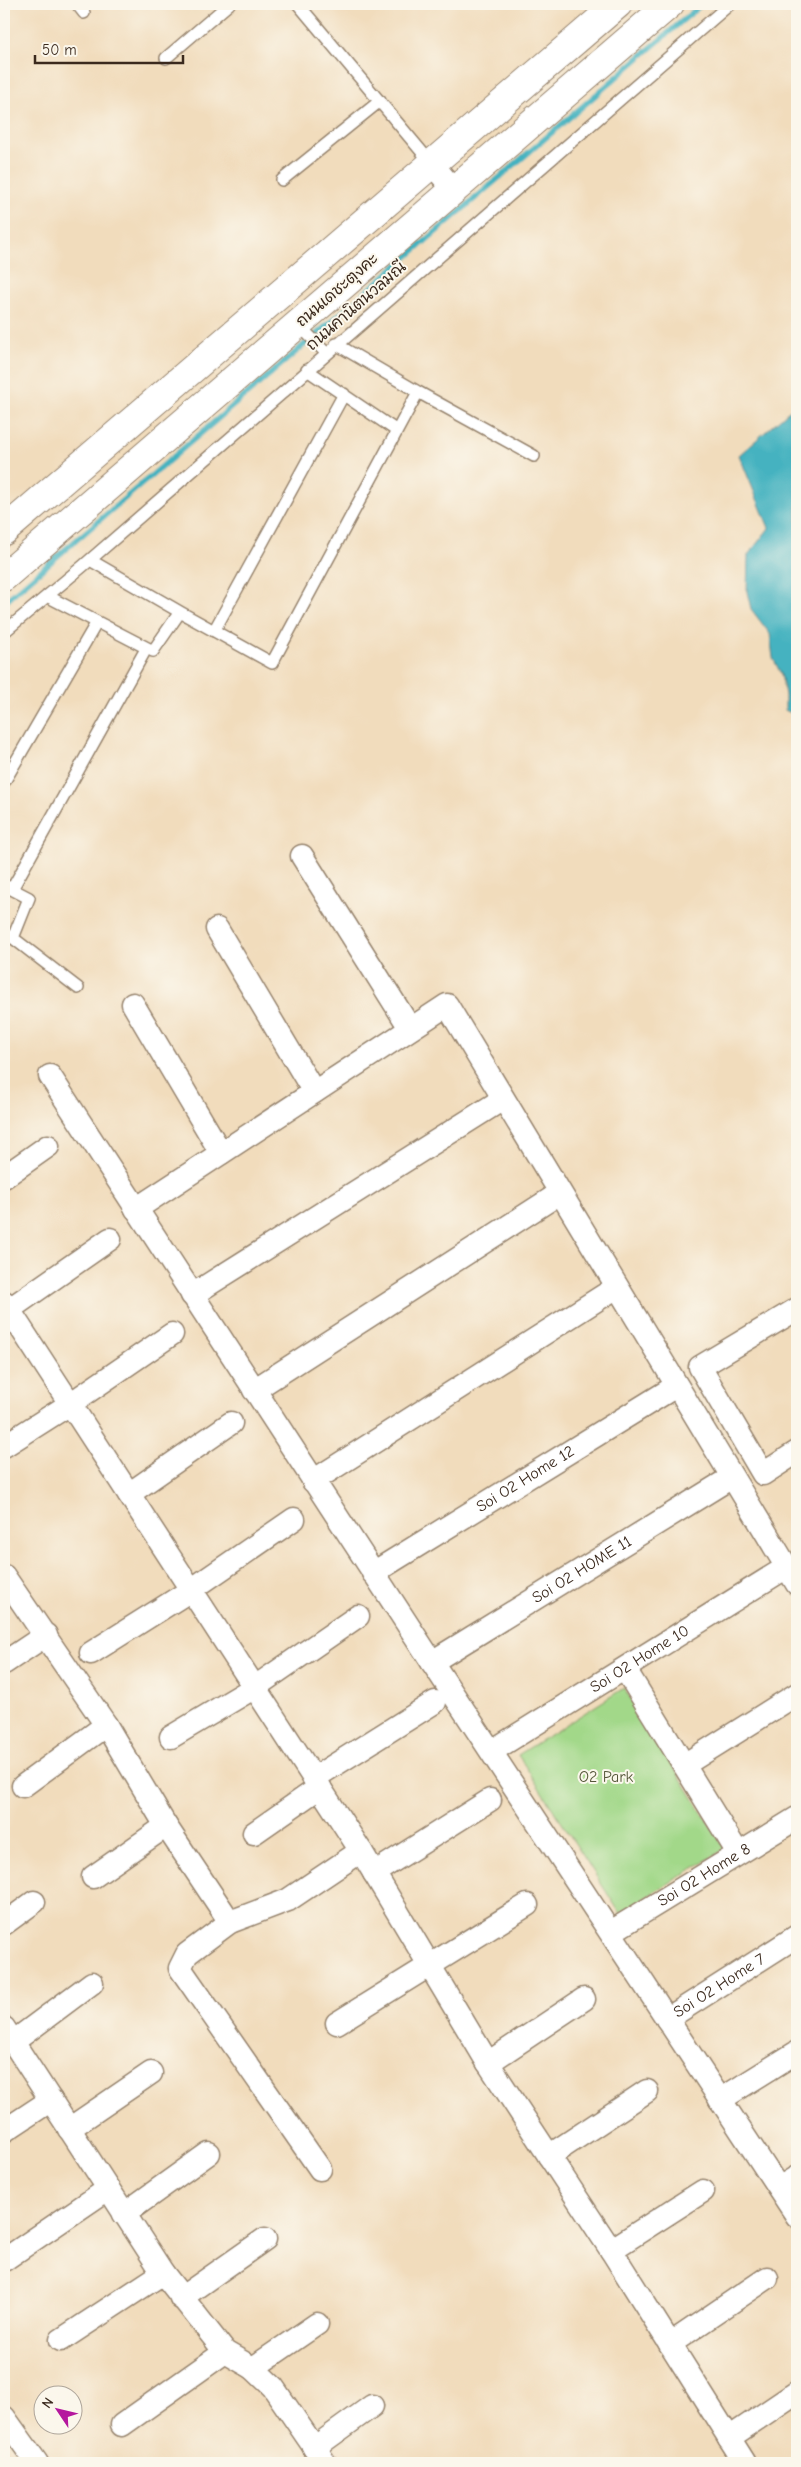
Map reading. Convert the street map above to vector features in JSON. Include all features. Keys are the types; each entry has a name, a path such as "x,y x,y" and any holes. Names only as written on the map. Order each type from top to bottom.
{"street":[{"name":"ถนนเดชะตุงคะ","path":"4,531 618,4"},
{"name":"ถนนเดชะตุงคะ","path":"4,577 301,327 454,190 670,4"},
{"path":"432,164 454,190"},
{"path":"302,856 410,1028"},
{"path":"217,929 314,1092"},
{"path":"134,1004 221,1153"},
{"path":"136,1209 447,1004 676,1386 792,1575"},
{"path":"50,1076 373,1573 492,1751 720,2100 788,2183 797,2216"},
{"path":"192,1295 503,1099"},
{"path":"4,1176 48,1146"},
{"path":"254,1390 560,1193"},
{"path":"110,1239 5,1308 70,1404 362,1851 488,2062 611,2250 745,2463"},
{"path":"313,1481 617,1286"},
{"path":"797,1309 700,1367 763,1474 797,1452"},
{"path":"4,1446 70,1404 172,1334"},
{"name":"Soi O2 Home 12","path":"373,1573 676,1386"},
{"path":"129,1494 231,1423"},
{"name":"Soi O2 HOME 11","path":"432,1662 732,1477"},
{"path":"91,1653 191,1590 294,1519"},
{"name":"Soi O2 Home 10","path":"492,1751 625,1669 792,1575"},
{"path":"4,1576 106,1725 166,1826 230,1922"},
{"path":"171,1737 255,1687 358,1616"},
{"path":"4,1663 46,1635"},
{"path":"625,1669 738,1853"},
{"path":"684,1765 797,1694"},
{"path":"254,1832 317,1782 435,1702"},
{"path":"24,1786 106,1725"},
{"path":"374,1873 490,1800"},
{"name":"Soi O2 Home 8","path":"611,1932 797,1818"},
{"path":"93,1877 166,1826"},
{"path":"320,2170 180,1968 187,1954 230,1922 288,1900 362,1851"},
{"path":"4,1924 34,1902"},
{"path":"337,2023 527,1904"},
{"name":"Soi O2 Home 7","path":"667,2019 797,1936"},
{"path":"92,1983 8,2035 163,2273 225,2352 253,2368 273,2387 319,2456 372,2406"},
{"path":"488,2062 584,1999"},
{"path":"720,2100 797,2052"},
{"path":"69,2129 151,2072"},
{"path":"549,2156 648,2091"},
{"path":"4,2131 51,2100"},
{"path":"124,2214 209,2153"},
{"path":"4,2260 108,2189"},
{"path":"611,2250 703,2191"},
{"path":"181,2298 265,2240"},
{"path":"61,2340 163,2273"},
{"path":"670,2344 767,2278"},
{"path":"253,2368 317,2324"},
{"path":"122,2425 225,2352"},
{"path":"729,2438 797,2392"},
{"path":"4,2417 37,2463"}],"lane":[{"path":"166,58 230,4"},
{"path":"298,4 432,164"},
{"name":"ถนนคานิตนวลมณี","path":"4,632 90,560 307,370 323,350 336,344 730,4"},
{"path":"282,180 380,101"},
{"path":"301,327 323,350"},
{"path":"336,344 534,456"},
{"path":"307,370 397,430"},
{"path":"90,560 214,632 272,663 418,392"},
{"path":"214,632 344,394"},
{"path":"47,596 153,651 180,612"},
{"path":"4,782 97,622"},
{"path":"78,988 13,938 29,898 8,887 146,649"}],"green space":[{"name":"O2 Park","path":"624,1688 725,1849 620,1913 518,1755"}],"water":[{"path":"797,404 797,716 785,710 785,695 781,674 773,658 770,634 751,609 747,592 748,555 769,528 739,455"}],"waterway":[{"path":"4,602 702,4"}]}
